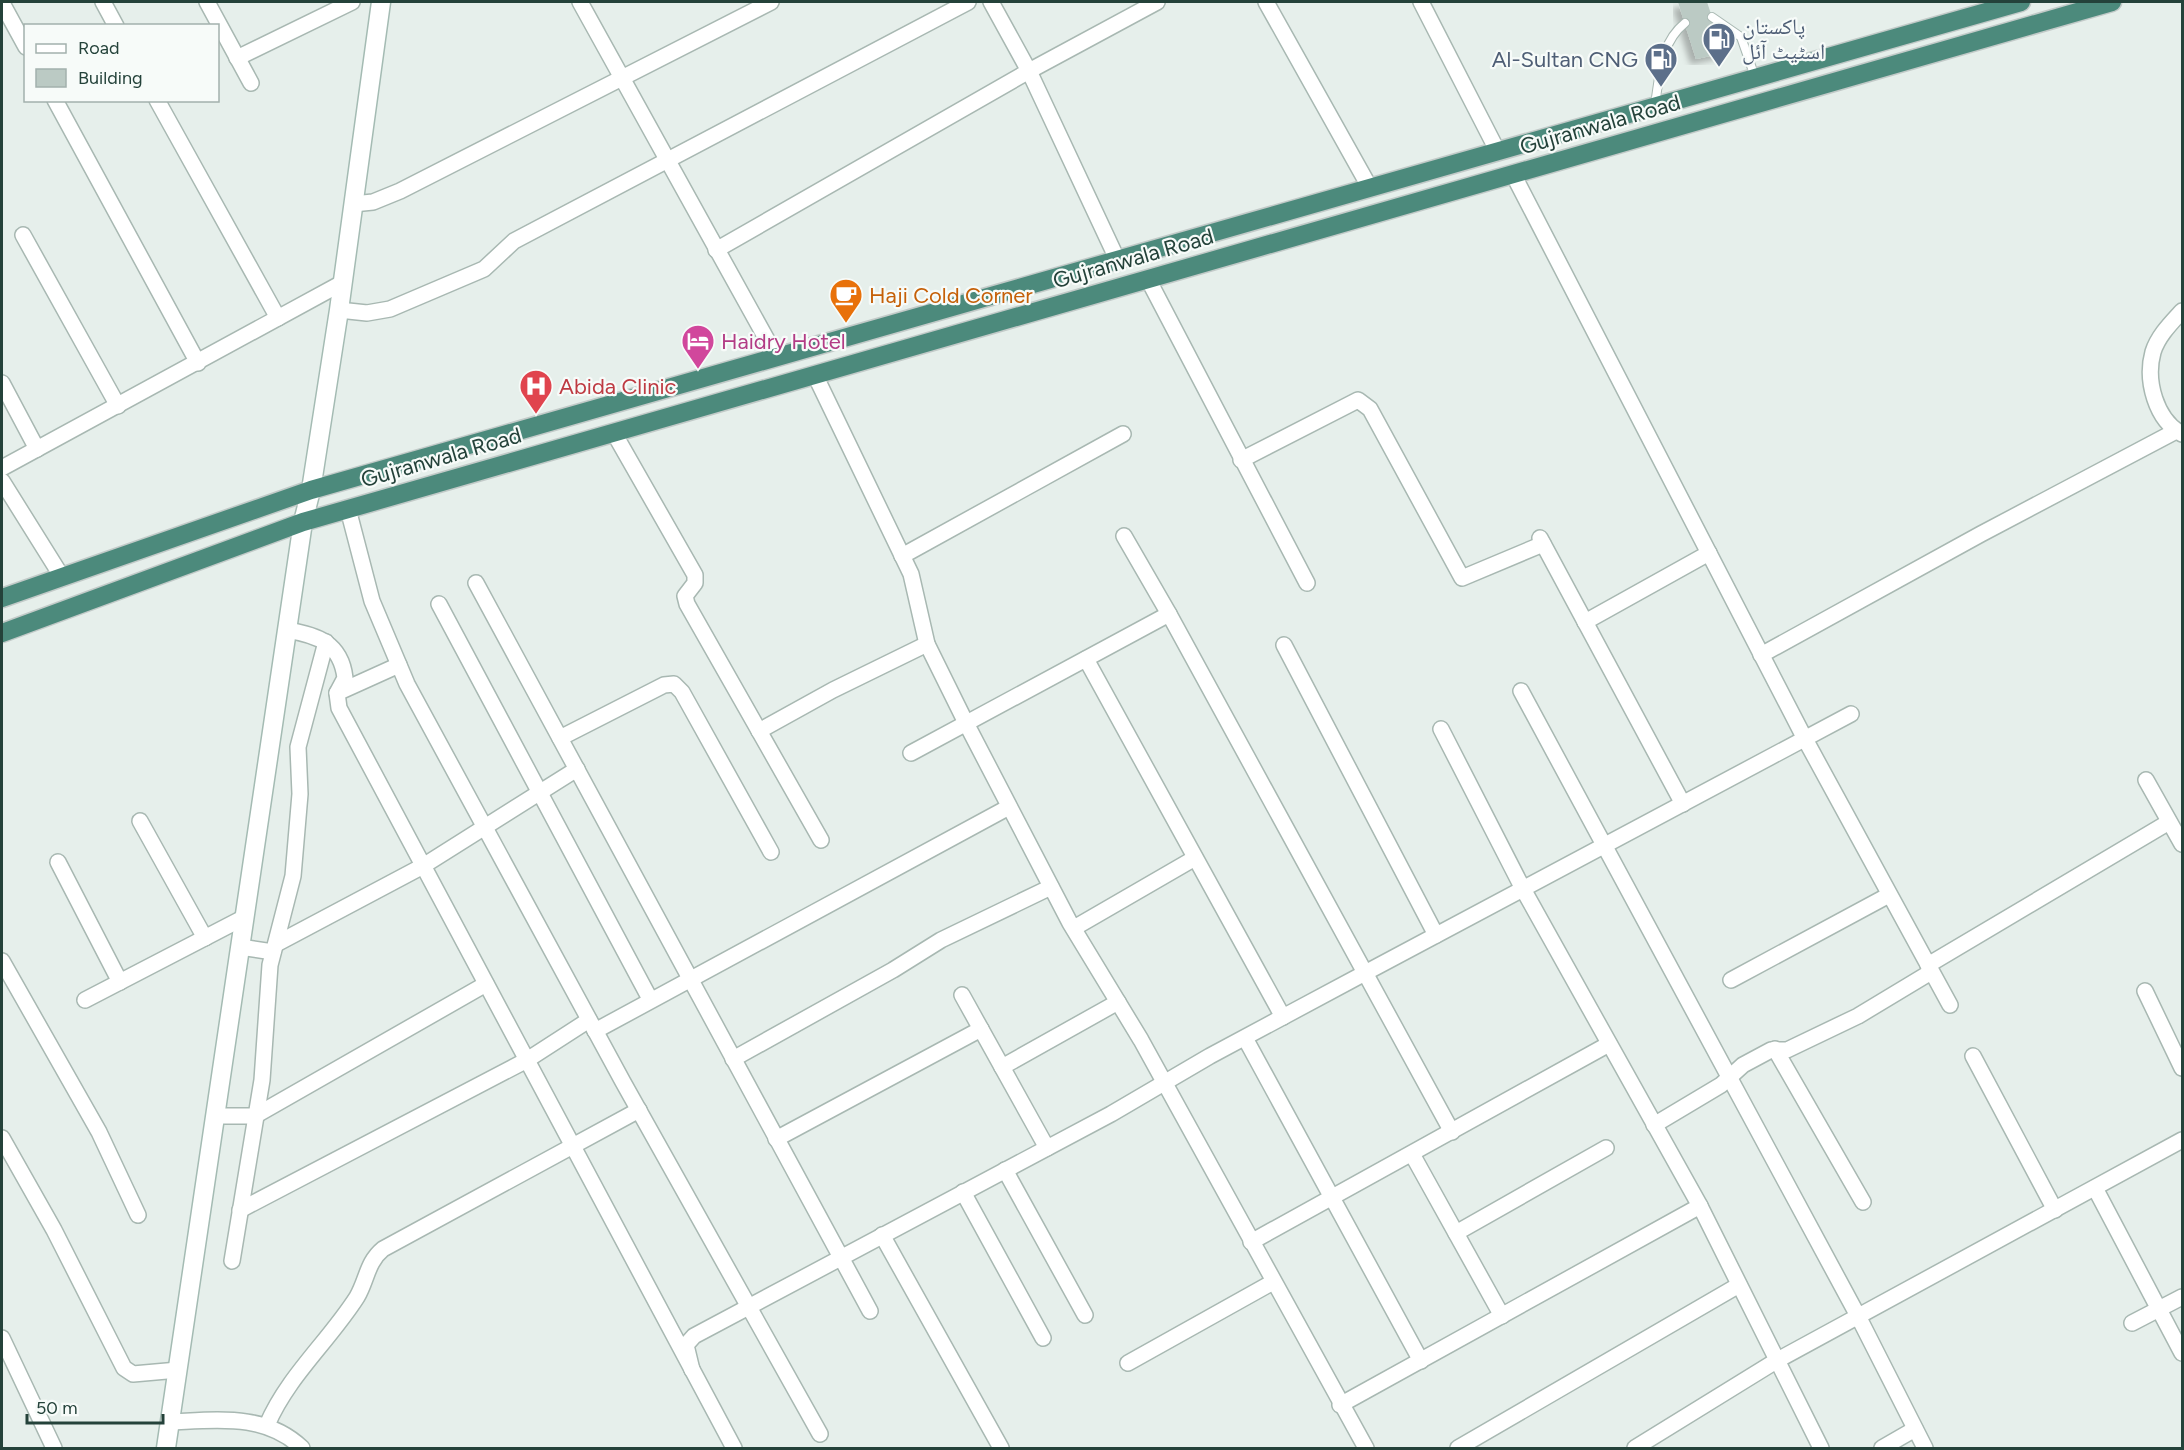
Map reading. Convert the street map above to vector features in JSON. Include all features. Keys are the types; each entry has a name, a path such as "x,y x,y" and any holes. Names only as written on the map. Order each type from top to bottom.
{"highway":[{"name":"Gujranwala Road","path":"2,598 311,490 2021,2"},
{"name":"Gujranwala Road","path":"2,633 303,522 2112,2"},
{"path":"1755,77 1761,102"}],"main road":[{"path":"166,1449 303,522 311,490 339,310 381,2"}],"street":[{"path":"102,2 115,24"},
{"path":"207,2 219,24"},
{"path":"237,58 352,2"},
{"path":"353,204 373,202 400,191 771,2"},
{"path":"339,310 367,313 390,309 484,269 514,241 968,2"},
{"path":"991,2 1029,71 1118,261"},
{"path":"716,250 1029,71 1157,2"},
{"path":"1266,2 1370,189"},
{"path":"1421,2 1498,152"},
{"path":"2,3 24,43"},
{"path":"583,3 667,161 777,358"},
{"path":"219,24 251,83"},
{"path":"56,102 198,363"},
{"path":"158,102 278,318"},
{"path":"1513,174 1805,739 1950,1005"},
{"path":"23,235 118,406"},
{"path":"1148,279 1240,460 1307,583"},
{"path":"2,468 342,283"},
{"path":"1761,655 1981,534 2179,433 2163,416 2153,396 2151,365 2153,352 2160,338 2182,311"},
{"path":"815,375 911,574 927,644 1009,807 1051,887 1164,1083 1366,1449"},
{"path":"2,383 37,449"},
{"path":"1240,460 1358,400 1370,409 1459,576 1469,578 1541,541 1683,804"},
{"path":"614,433 695,575 695,583 685,596 687,604 821,840"},
{"path":"902,556 1123,434"},
{"path":"2,481 62,576"},
{"path":"348,509 372,601 399,665 592,1025 820,1434"},
{"path":"1124,536 1169,614 1452,1132"},
{"path":"1585,622 1709,553"},
{"path":"476,583 870,1311"},
{"path":"439,604 650,999"},
{"path":"911,753 1169,614"},
{"path":"287,630 314,635 326,642 344,673 345,678 337,693 339,708 734,1449"},
{"path":"232,1261 254,1116 262,1080 265,1010 274,948 293,876 300,794 298,747 326,642"},
{"path":"759,732 833,690 927,644"},
{"path":"1284,645 1436,935"},
{"path":"1086,659 1283,1017"},
{"path":"337,693 399,665"},
{"path":"560,738 664,685 674,684 682,692 771,852"},
{"path":"1521,691 1858,1316 1925,1449"},
{"path":"692,1370 693,1365 686,1346 690,1339 1047,1148 1283,1017 1851,714"},
{"path":"1441,729 1523,889 1700,1206 1821,1449"},
{"path":"240,947 274,948 423,866 577,769"},
{"path":"2146,780 2182,844"},
{"path":"240,1210 592,1025 650,999 1009,807"},
{"path":"140,821 205,938"},
{"path":"1654,1125 1730,1078 1738,1068 1775,1049 1786,1050 1858,1016 2169,822"},
{"path":"1074,928 1195,858"},
{"path":"58,862 120,982"},
{"path":"734,1059 914,955 1051,887"},
{"path":"1731,980 1890,895"},
{"path":"86,1000 245,917"},
{"path":"2,961 99,1132 138,1215"},
{"path":"215,1116 254,1116 486,984"},
{"path":"2145,991 2182,1068"},
{"path":"962,995 1047,1148"},
{"path":"1002,1067 1118,1002"},
{"path":"776,1139 981,1029"},
{"path":"1245,1038 1421,1360"},
{"path":"1251,1242 1609,1044"},
{"path":"1775,1049 1863,1202"},
{"path":"1973,1056 2055,1210"},
{"path":"267,1425 284,1393 357,1297 370,1263 379,1252 639,1110"},
{"path":"2,1138 54,1230 124,1368 133,1374 178,1370"},
{"path":"1635,1449 1776,1361 2182,1140"},
{"path":"1456,1233 1606,1148"},
{"path":"1412,1154 1502,1316"},
{"path":"1005,1170 1085,1315"},
{"path":"2095,1188 2182,1353"},
{"path":"963,1192 1043,1338"},
{"path":"1340,1405 1700,1206"},
{"path":"882,1235 1001,1449"},
{"path":"1128,1363 1272,1282"},
{"path":"1458,1449 1739,1285"},
{"path":"2132,1323 2182,1297"},
{"path":"2,1338 54,1449"},
{"path":"170,1422 245,1420 267,1425 302,1449"},
{"path":"1882,1449 1915,1429"}],"lane":[{"path":"1712,17 1741,37 1755,77"},
{"path":"1655,106 1663,53 1678,28 1685,23"}],"building":[{"path":"1678,2 1707,2 1724,53 1696,59"}],"place":[{"name":"پاکستان اسٹیٹ آئل","path":"1719,68"},
{"name":"Al-Sultan CNG","path":"1661,88"},
{"name":"Haji Cold Corner","path":"846,324"},
{"name":"Haidry Hotel","path":"698,370"},
{"name":"Abida Clinic","path":"536,415"}]}
